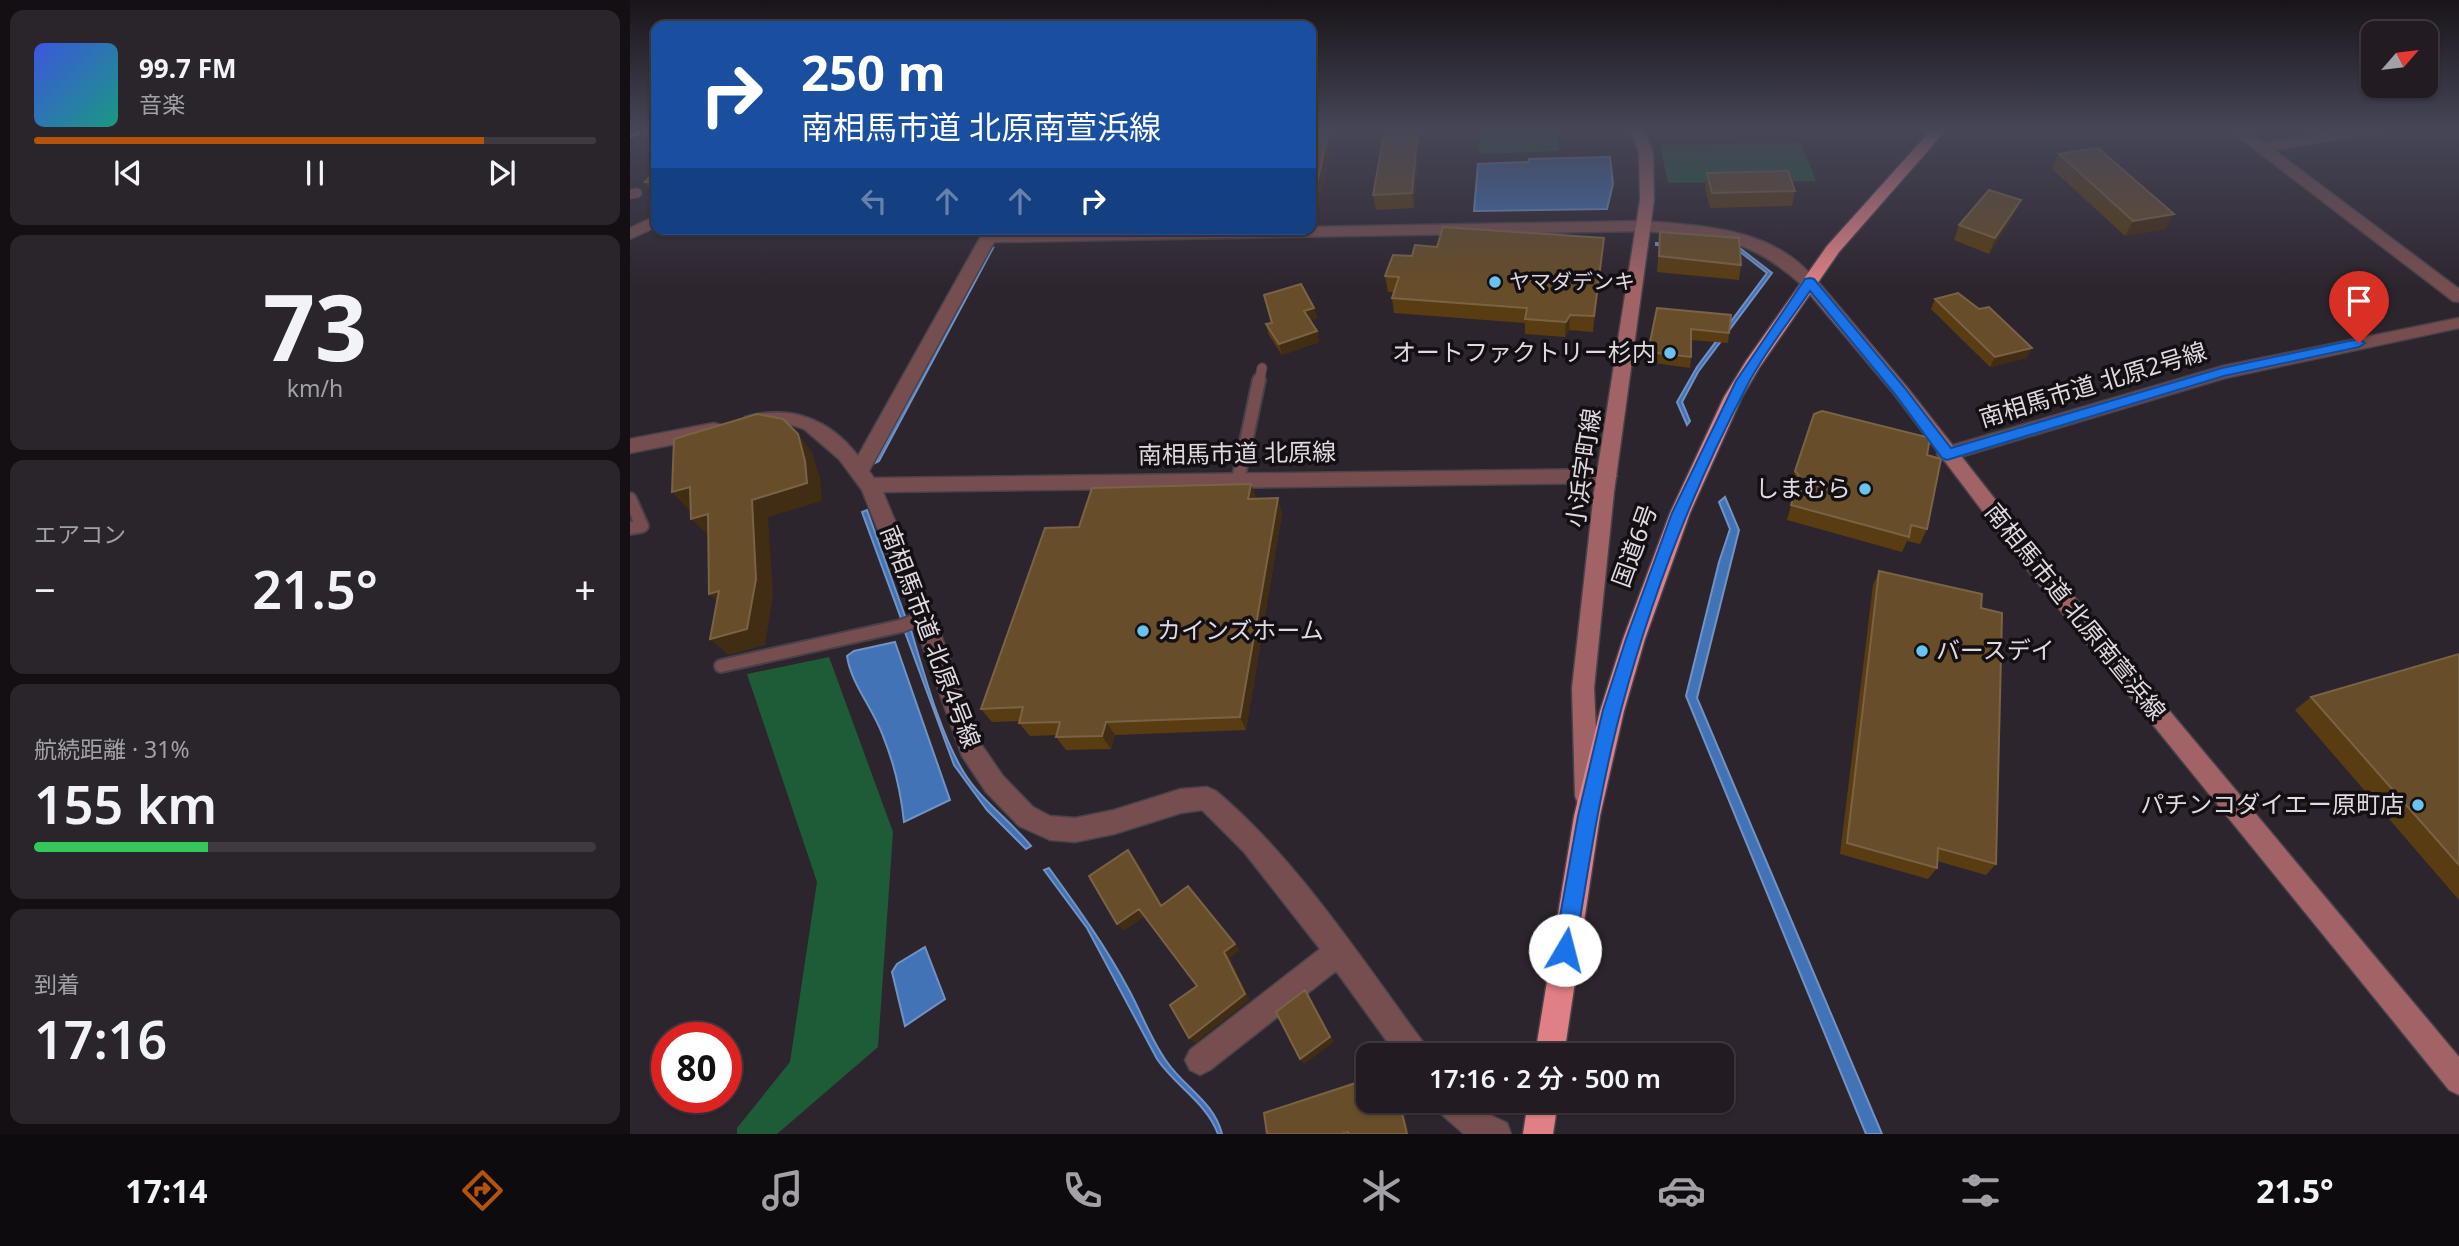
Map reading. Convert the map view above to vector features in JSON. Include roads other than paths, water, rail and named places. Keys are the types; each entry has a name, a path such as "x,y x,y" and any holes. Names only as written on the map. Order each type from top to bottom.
{"highway":[{"name":"国道6号","path":"1551,1043 1587,816 1612,710 1634,639 1680,513 1740,386 1833,249 1893,182"},
{"path":"1538,1134 1541,1113"}],"main road":[{"name":"小浜字町線","path":"1587,816 1583,688 1607,476 1648,182"},
{"name":"南相馬市道 北原南萱浜線","path":"1810,282 1900,390 1947,454 2459,1080"}],"street":[{"path":"2307,182 2459,297"},
{"path":"630,234 651,224"},
{"name":"南相馬市道 北原南萱浜線","path":"1316,230 1643,226 1726,233 1753,240 1793,266 1810,282"},
{"path":"864,478 990,235"},
{"name":"南相馬市道 北原2号線","path":"1947,454 2222,372 2459,323"},
{"name":"南相馬市道 北原4号線","path":"630,446 750,422 792,419 810,424 826,436 846,454 880,505 975,757 993,783 1034,823 1044,827 1076,830 1117,821 1182,800 1207,799 1229,818 1269,862 1340,951 1406,1043"},
{"name":"南相馬市道 北原線","path":"864,478 1238,480 1607,476"},
{"path":"1200,1060 1340,951"},
{"path":"1463,1113 1475,1124 1496,1134"}],"lane":[{"path":"1238,480 1262,368"},
{"path":"630,499 642,526 630,528"},
{"path":"721,666 901,626 923,618"}],"water":[{"path":"1476,182 1613,182 1607,209 1474,211"},
{"path":"1656,243 1741,249 1772,273 1698,372 1682,402 1690,421 1687,425 1677,402 1697,367 1767,273 1739,251"},
{"path":"993,248 879,461 875,463 989,249"},
{"path":"1725,497 1739,530 1697,698 1882,1134 1866,1134 1686,696 1719,562 1730,529 1719,502"},
{"path":"867,510 906,619 902,621 862,512"},
{"path":"911,630 933,702 955,756 978,791 1031,846 1026,849 987,810 954,765 905,632"},
{"path":"895,642 950,800 904,822 897,778 887,746 853,676 847,656 854,651"},
{"path":"1049,868 1111,958 1161,1054 1213,1113 1222,1134 1218,1134 1198,1103 1157,1059 1087,928 1044,870"},
{"path":"925,947 945,999 905,1026 892,972 897,964"}],"place":[{"name":"ヤマダデンキ","path":"1495,282"},
{"name":"オートファクトリー杉内","path":"1670,353"},
{"name":"しまむら","path":"1865,489"},
{"name":"カインズホーム","path":"1143,631"},
{"name":"バースデイ","path":"1922,651"},
{"name":"パチンコダイエー原町店","path":"2418,805"}]}
